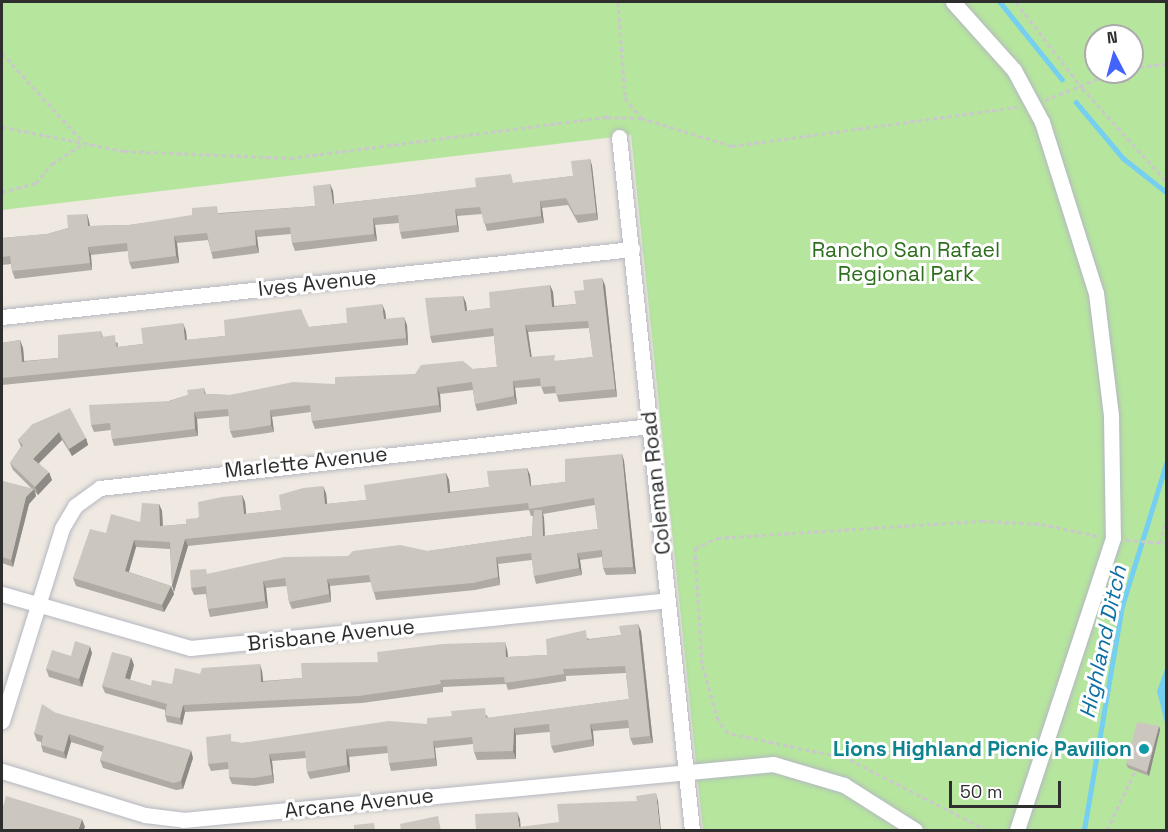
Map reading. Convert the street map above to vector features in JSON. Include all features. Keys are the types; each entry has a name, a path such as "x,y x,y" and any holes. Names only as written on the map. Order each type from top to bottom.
{"street":[{"path":"953,2 1014,70 1032,104 1076,216 1096,293 1111,416 1113,538 1017,831"},
{"name":"Coleman Road","path":"619,136 692,831"},
{"name":"Ives Avenue","path":"2,317 632,249"},
{"name":"Marlette Avenue","path":"2,722 37,605 67,517 100,488 650,426"},
{"name":"Brisbane Avenue","path":"2,594 163,644 204,648 668,600"},
{"name":"Arcane Avenue","path":"2,771 146,815 183,820 686,769 773,764 805,770 844,785 915,831"}],"path":[{"path":"618,2 625,98 641,118"},
{"path":"1016,2 1082,88 1167,180"},
{"path":"2,53 84,143"},
{"path":"1144,67 1167,64"},
{"path":"2,127 84,143 203,157 290,158 607,117 641,118 732,146 1032,104 1090,84"},
{"path":"2,192 36,183 52,164 84,143"},
{"path":"1160,543 1167,519"},
{"path":"987,831 846,758 728,733 718,720 702,664 695,548 717,538 982,521 1041,524 1113,538"},
{"path":"1138,541 1167,543"},
{"path":"1107,831 1135,771"},
{"path":"1075,830 1084,831"}],"green space":[{"name":"Rancho San Rafael Regional Park","path":"2,2 1166,2 1166,830 703,830 631,135 2,210"}],"water":[{"path":"1166,666 1166,727 1157,691"}],"building":[{"path":"590,159 596,213 575,215 566,198 540,201 541,216 484,224 480,207 455,209 457,225 400,232 398,215 373,218 374,234 292,243 290,227 255,230 256,245 211,252 207,233 174,236 176,256 129,262 127,243 88,247 90,263 12,271 10,256 2,257 2,238 47,234 68,228 67,215 87,214 88,226 129,225 192,215 192,208 217,206 218,214 315,206 313,186 330,184 333,204 476,187 475,178 511,174 513,183 573,176 571,161"},
{"path":"602,278 615,389 556,395 555,386 541,387 540,378 513,381 514,396 475,404 472,382 437,387 439,405 312,421 310,405 270,410 271,425 248,429 230,431 228,409 194,412 195,429 112,439 110,423 91,425 89,405 170,401 188,395 187,390 204,388 204,394 230,395 293,382 335,384 335,377 415,374 421,365 463,361 473,369 497,367 493,328 430,336 425,298 463,296 465,311 490,308 489,292 550,285 552,307 576,304 574,291 584,290 583,280","holes":["588,321 593,357 554,361 555,355 530,357 525,325"]},
{"path":"382,304 384,319 404,317 406,338 2,378 2,343 20,340 22,362 58,358 58,335 101,331 102,337 115,335 116,347 143,344 141,328 183,323 185,340 225,336 224,320 301,309 309,327 347,323 346,308"},
{"path":"70,408 86,438 69,449 59,432 33,459 49,472 35,487 10,463 23,445 18,440 33,424"},
{"path":"622,454 633,567 603,568 602,550 577,553 579,568 534,576 531,553 496,557 498,577 473,583 373,592 369,575 327,579 329,594 289,602 285,578 263,581 265,601 208,609 206,586 191,588 190,570 206,569 207,574 284,557 348,556 353,551 400,545 428,551 532,536 534,510 542,510 543,536 598,529 594,498 529,509 528,503 185,539 172,585 170,542 134,540 125,571 171,586 162,605 73,578 90,529 106,533 111,514 140,522 142,503 159,504 160,526 186,524 186,519 199,518 198,502 222,497 242,495 244,514 281,510 279,495 303,488 323,486 325,504 366,500 364,485 446,473 448,493 489,487 487,471 527,468 530,486 565,482 565,459"},
{"path":"2,481 34,489 26,497 11,560 2,557"},
{"path":"638,624 650,736 630,738 628,720 590,724 592,739 551,746 549,724 514,728 513,751 474,752 472,737 433,741 435,758 389,763 387,746 346,749 347,765 307,772 305,751 269,754 272,775 253,778 229,777 228,762 208,764 206,737 231,734 231,741 242,743 389,721 427,724 427,718 452,716 451,711 485,708 486,718 629,699 625,666 563,669 564,674 505,683 504,677 440,680 441,684 359,696 183,705 180,718 165,715 167,704 102,686 112,652 131,657 125,678 151,686 152,680 172,684 175,668 200,674 202,668 260,664 261,682 302,678 301,663 378,662 377,652 443,644 505,642 506,657 547,655 546,639 586,630 587,640 621,635 619,626"},
{"path":"75,641 90,646 79,679 46,669 52,650 71,656"},
{"path":"42,704 56,713 191,750 181,781 173,783 100,760 104,746 69,734 64,752 41,745 43,736 34,733"},
{"name":"Lions Highland Picnic Pavilion","path":"1137,722 1159,726 1147,772 1126,764"},
{"path":"656,793 660,831 476,831 475,814 517,812 519,827 559,822 557,804 637,801 636,796"},
{"path":"6,796 82,819 78,831 2,831 2,810"},
{"path":"438,816 441,831 401,831 400,824"},
{"path":"374,823 375,831 354,831 354,825"}],"waterway":[{"name":"Highland Ditch","path":"1000,2 1062,79"},
{"name":"Highland Ditch","path":"1076,102 1123,158 1166,192"},
{"name":"Highland Ditch","path":"1084,830 1122,606 1166,464"}],"place":[{"name":"Lions Highland Picnic Pavilion","path":"1144,749"}]}
